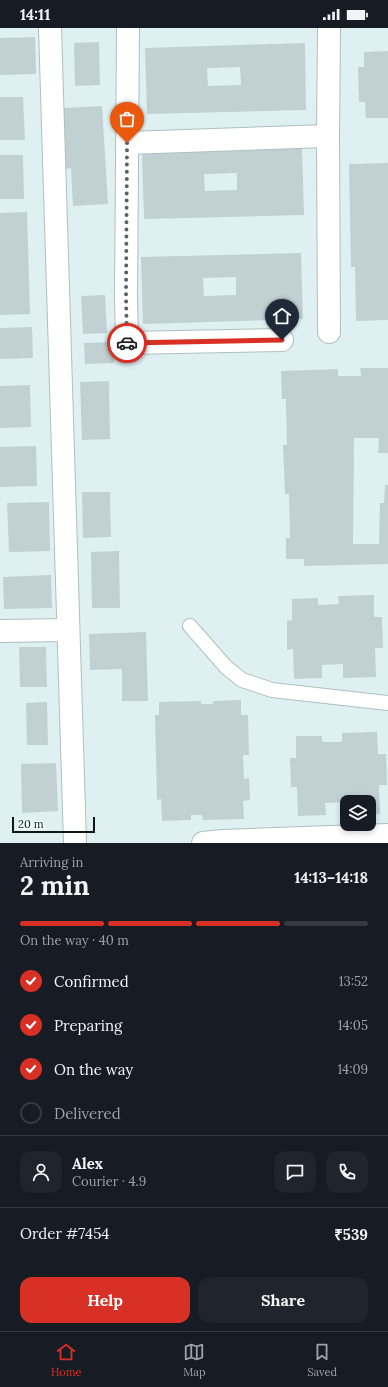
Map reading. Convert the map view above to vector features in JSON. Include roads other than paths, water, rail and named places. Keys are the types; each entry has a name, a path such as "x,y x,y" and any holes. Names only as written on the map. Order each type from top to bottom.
{"street":[{"path":"50,28 75,843"},
{"path":"128,28 127,343 282,340"},
{"path":"329,28 328,136 330,332"},
{"path":"127,143 328,136"},
{"path":"0,631 68,630"},
{"path":"217,842 388,835"}],"lane":[{"path":"190,626 226,667 242,680 272,690 388,703"}]}
